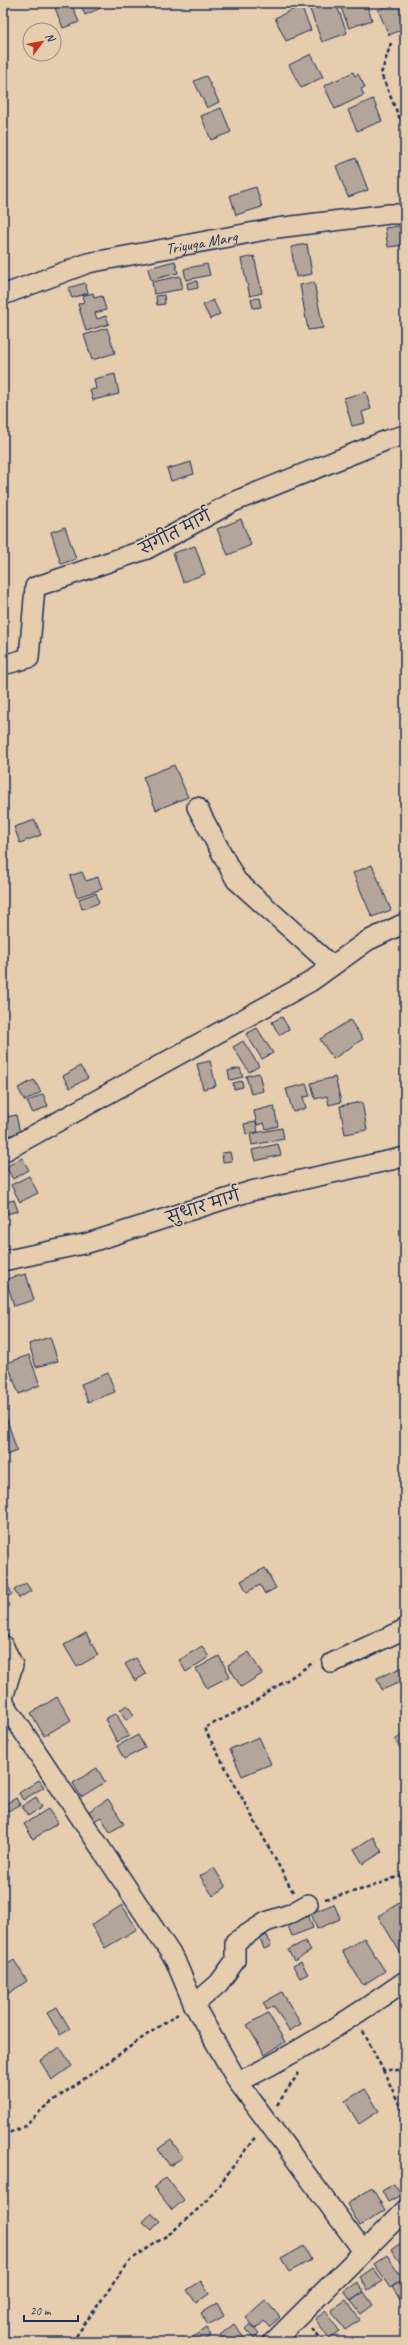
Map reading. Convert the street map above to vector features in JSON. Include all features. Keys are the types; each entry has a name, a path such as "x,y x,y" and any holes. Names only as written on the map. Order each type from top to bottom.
{"street":[{"name":"Triyuga Marg","path":"3,295 88,263 277,228 389,214 405,214"},
{"name":"संगीत मार्ग","path":"3,665 29,658 35,587 147,549 233,502 387,440 405,435"},
{"path":"197,807 236,880 332,966"},
{"path":"3,1152 310,982 368,941 405,922"},
{"name":"सुधार मार्ग","path":"3,1261 88,1243 251,1191 405,1157"},
{"path":"332,1663 405,1629"},
{"path":"3,1645 13,1665 3,1698"},
{"path":"3,1701 175,1960 194,2005 238,2082 363,2251"},
{"path":"194,2005 219,1983 235,1960 235,1942 266,1922 290,1914 308,1904"},
{"path":"238,2082 270,2067 356,2016 405,1981"},
{"path":"274,2342 302,2316 363,2251 405,2210"}],"path":[{"path":"392,43 381,74 405,131"},
{"path":"332,1663 320,1659 300,1670 245,1708 204,1728 291,1890 308,1904 368,1888 405,1874"},
{"path":"3,2135 22,2128 47,2105 148,2034 194,2005"},
{"path":"356,2016 405,2116"},
{"path":"72,2342 130,2261 172,2232 207,2201 267,2121 301,2069"},
{"path":"383,2070 405,2070"}],"building":[{"path":"53,3 71,3 79,22 63,28 62,22 61,22"},
{"path":"80,3 107,3 107,5 85,15"},
{"path":"321,3 336,3 347,33 322,42 309,7"},
{"path":"339,3 366,3 372,20 349,28"},
{"path":"393,3 404,3 405,28 389,35 378,10"},
{"path":"301,6 311,30 286,41 275,18"},
{"path":"311,54 323,77 301,88 289,65"},
{"path":"353,72 355,76 358,74 365,87 361,89 364,95 335,109 324,86"},
{"path":"206,76 219,102 207,108 194,81"},
{"path":"373,99 382,121 357,131 348,110"},
{"path":"221,108 231,132 211,140 201,116"},
{"path":"356,158 368,190 348,197 336,166"},
{"path":"256,187 262,207 236,215 230,195"},
{"path":"405,225 405,245 388,247 385,228"},
{"path":"307,244 312,274 296,277 291,247"},
{"path":"254,256 262,293 250,296 241,259"},
{"path":"175,261 178,273 151,280 148,268"},
{"path":"207,264 210,275 186,280 184,269"},
{"path":"180,276 183,289 154,294 152,282"},
{"path":"197,281 198,288 188,290 187,283"},
{"path":"314,282 323,328 308,330 300,285"},
{"path":"85,283 88,293 72,298 68,288"},
{"path":"93,293 94,298 102,296 106,310 95,313 97,319 106,316 109,324 86,331 78,304 84,302 82,296"},
{"path":"164,295 165,304 157,305 156,296"},
{"path":"259,298 261,307 253,308 251,299"},
{"path":"213,300 220,314 210,319 203,305"},
{"path":"107,328 115,353 92,360 84,335"},
{"path":"115,374 119,394 93,400 90,390 96,389 94,379"},
{"path":"366,392 371,409 362,412 365,423 352,426 344,398"},
{"path":"191,462 194,474 171,481 167,469"},
{"path":"241,519 251,545 228,555 217,529"},
{"path":"65,527 76,559 61,564 51,532"},
{"path":"195,546 205,574 183,582 173,553"},
{"path":"174,765 188,797 156,810 143,777"},
{"path":"35,820 41,835 20,843 14,827"},
{"path":"372,865 391,910 372,917 353,873"},
{"path":"82,872 86,881 98,877 102,889 77,897 70,876"},
{"path":"96,893 99,903 82,909 79,899"},
{"path":"282,1017 289,1029 279,1035 272,1022"},
{"path":"350,1020 363,1039 333,1059 320,1039"},
{"path":"257,1028 273,1053 262,1059 246,1034"},
{"path":"243,1041 259,1066 249,1072 233,1047"},
{"path":"210,1061 216,1086 203,1089 197,1064"},
{"path":"80,1066 88,1078 70,1088 63,1076"},
{"path":"240,1068 243,1077 230,1080 228,1071"},
{"path":"259,1073 263,1091 251,1094 246,1076"},
{"path":"335,1077 341,1102 329,1105 327,1096 315,1099 311,1083"},
{"path":"34,1080 41,1092 25,1101 18,1088"},
{"path":"242,1081 243,1087 234,1089 233,1083"},
{"path":"306,1084 310,1096 303,1097 306,1108 293,1112 286,1089"},
{"path":"3,1094 8,1116 3,1117"},
{"path":"43,1094 48,1106 33,1113 27,1102"},
{"path":"362,1102 367,1130 345,1134 340,1106"},
{"path":"274,1106 278,1126 266,1129 264,1123 257,1125 254,1111"},
{"path":"16,1115 20,1133 3,1137 3,1118"},
{"path":"256,1122 258,1132 246,1134 244,1124"},
{"path":"282,1128 284,1139 252,1145 250,1134"},
{"path":"278,1144 281,1155 255,1161 252,1150"},
{"path":"230,1152 232,1161 223,1162 222,1153"},
{"path":"22,1158 29,1170 13,1179 6,1167"},
{"path":"29,1176 38,1193 20,1202 11,1185"},
{"path":"14,1200 18,1211 7,1214 4,1203"},
{"path":"26,1274 34,1300 14,1306 6,1279"},
{"path":"50,1337 58,1361 36,1367 29,1344"},
{"path":"29,1355 40,1385 19,1394 7,1363"},
{"path":"108,1373 115,1392 88,1402 81,1384"},
{"path":"4,1410 17,1451 3,1456 3,1411"},
{"path":"265,1568 276,1588 265,1594 260,1585 247,1592 241,1581"},
{"path":"3,1576 12,1594 3,1599"},
{"path":"26,1583 31,1591 19,1598 14,1590"},
{"path":"86,1633 98,1655 77,1667 64,1645"},
{"path":"202,1646 209,1657 186,1672 179,1660"},
{"path":"249,1652 262,1674 241,1687 228,1665"},
{"path":"219,1656 230,1676 207,1688 196,1669"},
{"path":"136,1658 146,1674 135,1681 125,1664"},
{"path":"403,1667 405,1680 382,1690 377,1678"},
{"path":"57,1697 71,1720 44,1736 31,1713"},
{"path":"127,1705 134,1715 126,1720 120,1710"},
{"path":"116,1713 129,1736 117,1742 105,1719"},
{"path":"405,1733 405,1748 402,1751 395,1740"},
{"path":"138,1735 145,1748 124,1759 117,1746"},
{"path":"259,1737 271,1764 242,1776 230,1749"},
{"path":"97,1768 105,1782 81,1797 73,1783"},
{"path":"39,1780 44,1787 23,1800 19,1793"},
{"path":"36,1797 42,1807 28,1816 22,1806"},
{"path":"16,1798 20,1805 8,1811 4,1805"},
{"path":"108,1799 124,1824 110,1832 101,1817 94,1821 88,1812"},
{"path":"48,1809 58,1823 33,1839 24,1824"},
{"path":"373,1837 382,1852 363,1864 354,1849"},
{"path":"214,1868 226,1887 213,1896 200,1876"},
{"path":"401,1902 405,1908 405,1956 403,1957 378,1916"},
{"path":"334,1904 340,1919 317,1929 311,1913"},
{"path":"122,1905 137,1929 105,1948 91,1925"},
{"path":"308,1915 313,1928 292,1936 287,1923"},
{"path":"267,1935 271,1946 264,1949 260,1938"},
{"path":"364,1938 385,1971 363,1985 342,1951"},
{"path":"305,1941 311,1951 294,1961 288,1950"},
{"path":"14,1960 27,1981 6,1995 3,1991 3,1967"},
{"path":"301,1962 308,1974 300,1978 293,1966"},
{"path":"282,1992 301,2024 289,2031 274,2006 267,2010 263,2003"},
{"path":"57,2007 70,2029 60,2035 47,2013"},
{"path":"268,2013 285,2042 265,2055 247,2025"},
{"path":"60,2047 72,2066 52,2080 40,2061"},
{"path":"365,2089 379,2111 359,2124 345,2101"},
{"path":"171,2140 183,2157 170,2166 158,2149"},
{"path":"166,2177 184,2200 172,2210 154,2187"},
{"path":"394,2184 401,2195 388,2202 382,2191"},
{"path":"372,2188 385,2210 360,2226 347,2204"},
{"path":"151,2213 160,2221 152,2230 143,2222"},
{"path":"402,2242 405,2246 405,2269 391,2250"},
{"path":"304,2246 311,2260 289,2272 281,2259"},
{"path":"387,2255 403,2279 390,2288 374,2264"},
{"path":"373,2268 382,2281 368,2290 360,2277"},
{"path":"201,2281 209,2294 196,2303 187,2290"},
{"path":"357,2282 364,2291 351,2301 344,2291"},
{"path":"400,2282 405,2290 405,2299 401,2301 392,2287"},
{"path":"364,2292 373,2305 361,2314 351,2301"},
{"path":"265,2300 280,2317 269,2327 264,2321 256,2329 246,2317"},
{"path":"346,2300 360,2320 345,2330 331,2310"},
{"path":"217,2303 224,2316 208,2325 201,2313"},
{"path":"326,2311 340,2332 330,2339 315,2319"},
{"path":"234,2324 246,2341 225,2342 220,2335"},
{"path":"250,2324 259,2334 254,2339 245,2329"},
{"path":"206,2328 211,2336 202,2342 192,2342 190,2339"}]}
